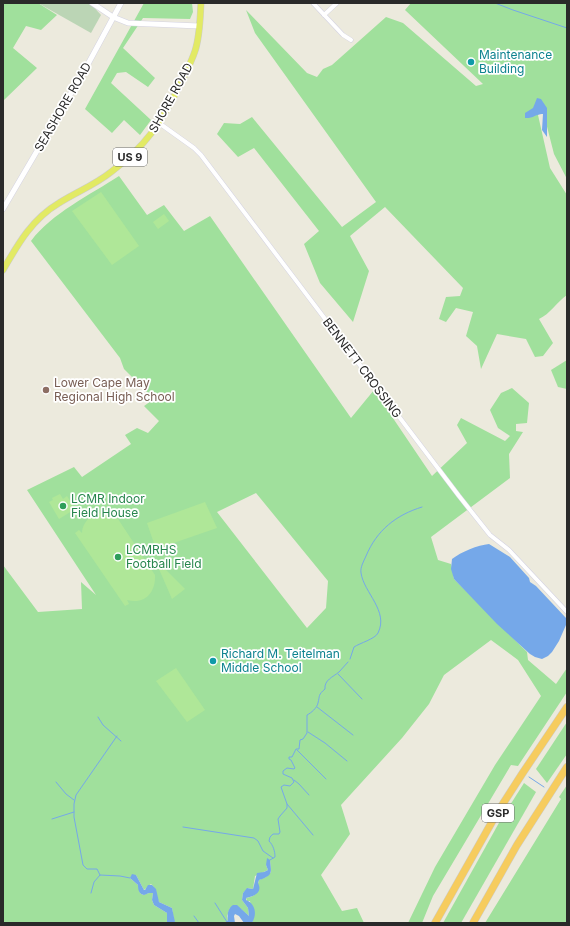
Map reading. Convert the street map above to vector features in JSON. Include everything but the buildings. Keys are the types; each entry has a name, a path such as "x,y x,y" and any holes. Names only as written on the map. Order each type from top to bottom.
{"highway":[{"name":"GSP","path":"435,923 475,851 506,800 567,707"},
{"name":"GSP","path":"473,923 517,845 567,767"}],"main road":[{"name":"SHORE ROAD","path":"3,270 21,239 40,217 58,203 95,183 119,166 142,146 159,123 191,62 197,42 201,3"}],"street":[{"path":"92,3 113,18 128,24 199,26"},
{"name":"SEASHORE ROAD","path":"3,209 88,64 121,3"},
{"path":"313,3 343,35 351,40"},
{"path":"324,15 337,3"},
{"name":"BENNETT CROSSING","path":"159,123 199,153 490,535 509,550 567,612"}],"green space":[{"path":"3,3 38,3 57,15 41,30 26,26 13,48 37,68 3,101"},
{"path":"38,3 90,3 101,15 91,33"},
{"path":"144,3 192,3 193,12 190,19 143,18 123,48 155,78 148,87 126,72 117,73 111,83 151,120 140,135 124,120 112,133 85,109"},
{"path":"411,3 567,3 567,179 554,154 542,107 538,115 550,168 567,195 567,295 547,314 539,319 553,343 543,356 535,357 526,339 497,334 481,369 477,346 466,336 473,312 456,308 446,322 439,319 446,297 460,296 463,288 385,207 350,236 369,271 353,322 320,283 304,244 319,231 254,148 238,157 217,134 224,123 240,124 252,117 342,227 376,202 255,33 246,10 307,73 317,77 323,69 332,65 386,17 403,23 476,86 483,84 405,10"},
{"path":"119,176 147,215 164,205 184,231 210,216 351,418 374,390 432,476 467,443 457,425 461,418 505,441 510,436 498,428 490,410 501,393 512,388 529,403 527,423 516,424 516,431 523,432 509,454 510,478 431,537 438,560 451,564 454,579 527,652 528,660 556,684 567,668 567,692 518,766 511,765 433,896 422,923 408,923 435,867 495,765 541,696 518,660 491,640 444,675 429,704 402,738 341,805 350,834 321,875 342,911 357,908 364,923 252,923 253,920 250,901 247,901 246,898 255,894 259,880 266,877 271,872 270,860 266,865 268,870 255,876 253,889 248,888 243,893 242,900 248,908 249,916 241,909 230,908 227,916 228,920 225,923 176,923 174,921 172,908 159,902 151,884 144,890 136,875 130,878 138,885 140,893 143,895 153,893 152,900 154,905 167,913 167,923 3,923 3,565 38,612 82,609 81,582 96,595 27,490 74,467 82,477 131,444 125,435 137,428 148,433 159,421 144,406 154,399 124,369 120,358 31,241 60,213","holes":["256,493 328,581 326,608 307,628 217,512"]},
{"path":"101,192 139,246 112,265 72,211"},
{"path":"164,214 169,221 158,229 153,222"},
{"path":"567,360 567,389 558,387 551,370"},
{"name":"LCMR Indoor Field House","path":"60,494 63,499 67,496 75,509 59,519 49,502 53,500 52,498"},
{"path":"205,502 217,528 156,549 147,523"},
{"path":"107,513 118,519 155,575 154,587 148,596 139,601 127,600 129,604 125,606 75,533 79,530 82,533 84,524 90,518 98,514"},
{"path":"156,562 158,562 185,589 172,599"},
{"path":"176,668 205,710 187,722 156,681"},
{"path":"567,722 567,754 547,783 536,769"},
{"path":"524,783 536,792 461,923 443,923 500,821"},
{"path":"567,785 567,923 485,923 561,799 559,797"}],"water":[{"path":"537,98 541,99 547,108 547,137 542,130 543,114 525,118 525,113 533,108"},
{"path":"489,544 510,557 529,578 530,582 536,586 566,618 566,625 559,641 552,652 542,659 530,654 497,624 454,579 451,569 452,559 470,549"},
{"path":"267,858 270,860 271,867 269,875 259,880 259,892 257,894 246,898 246,900 254,907 254,920 252,923 244,923 239,916 235,914 235,923 225,923 228,920 229,910 233,905 237,905 249,916 248,908 242,900 243,893 247,888 253,889 257,873 268,870 266,865"},
{"path":"132,874 136,875 144,890 148,885 152,885 156,889 159,902 172,908 175,922 184,923 167,923 167,913 154,905 152,900 153,893 144,895 141,894 138,885 130,878"}],"waterway":[{"path":"495,3 567,28"},
{"path":"350,659 354,647 376,635 381,625 375,602 366,588 361,573 362,566 370,547 388,525 404,514 422,507"},
{"path":"270,860 275,857 274,848 269,841 270,837 273,834 279,834 278,819 287,808 281,787 284,785 290,786 294,782 292,778 283,774 283,771 287,768 295,768 289,757 292,757 296,749 299,749 300,740 303,739 307,733 307,715 316,707 320,695 325,689 327,681 339,672 348,662"},
{"path":"338,674 362,699"},
{"path":"317,707 353,735"},
{"path":"98,717 103,725 121,741"},
{"path":"308,732 325,743 347,761"},
{"path":"100,875 97,869 87,869 83,865 74,817 74,804 76,795 117,736"},
{"path":"297,750 326,779"},
{"path":"529,777 544,787"},
{"path":"294,780 309,795"},
{"path":"56,782 66,794 74,800"},
{"path":"287,804 313,835"},
{"path":"52,819 74,812"},
{"path":"183,827 254,838 258,841 263,851 273,858"},
{"path":"91,893 94,882 100,875 130,878"},
{"path":"215,903 227,922"},
{"path":"194,916 199,923"}],"place":[{"name":"Maintenance Building","path":"471,62"},
{"name":"Lower Cape May Regional High School","path":"46,390"},
{"name":"LCMR Indoor Field House","path":"63,506"},
{"name":"LCMRHS Football Field","path":"118,557"},
{"name":"Richard M. Teitelman Middle School","path":"213,661"}]}
